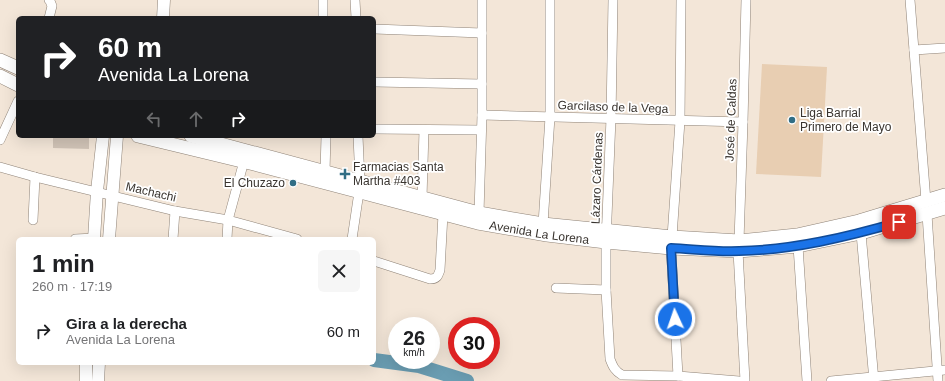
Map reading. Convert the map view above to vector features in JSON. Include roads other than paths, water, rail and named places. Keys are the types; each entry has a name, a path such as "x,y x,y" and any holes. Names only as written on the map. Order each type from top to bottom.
{"main road":[{"path":"0,60 16,67"},
{"path":"0,76 16,84"},
{"name":"Avenida La Lorena","path":"155,138 244,161 422,198 479,213 606,237"},
{"name":"Avenida La Lorena","path":"198,138 325,172 360,186 444,214 478,223 547,235 606,237 672,243 739,246 798,246 861,233 927,207 945,195"},
{"name":"Avenida La Lorena","path":"739,246 927,207 945,208"}],"street":[{"path":"50,0 52,6 50,16"},
{"path":"163,16 164,0"},
{"path":"323,0 323,16"},
{"path":"355,0 356,16"},
{"path":"479,213 482,115 482,0"},
{"path":"543,224 550,117 550,0"},
{"name":"Lázaro Cárdenas","path":"613,0 611,118 606,237 606,290 610,359 612,366 622,375 678,376"},
{"path":"681,0 680,121 672,243 678,376 739,381"},
{"name":"José de Caldas","path":"745,381 739,246 746,0"},
{"path":"910,0 941,370 938,381"},
{"path":"376,29 482,33"},
{"path":"914,50 945,48"},
{"path":"376,82 482,84"},
{"path":"0,140 16,105"},
{"name":"Garcilaso de la Vega","path":"482,115 743,122"},
{"path":"376,130 481,130"},
{"path":"422,198 424,130"},
{"path":"94,237 103,138"},
{"path":"109,237 117,138"},
{"path":"325,172 326,138"},
{"path":"352,237 360,186 358,138"},
{"path":"227,237 228,220 244,161"},
{"name":"Machachi","path":"0,167 175,211 228,220 290,237"},
{"path":"33,220 35,177"},
{"path":"173,237 175,211"},
{"path":"376,262 430,279 435,279 440,270 444,214"},
{"path":"861,233 874,379"},
{"path":"798,246 807,381"},
{"path":"556,288 606,290"},
{"path":"86,365 86,381"},
{"path":"98,381 99,365"},
{"path":"831,381 874,379 941,370"}],"waterway":[{"path":"376,360 419,366 467,381"}],"place":[{"name":"Liga Barrial Primero de Mayo","path":"792,120"},
{"name":"Farmacias Santa Martha #403","path":"345,174"},
{"name":"El Chuzazo","path":"293,183"}]}
